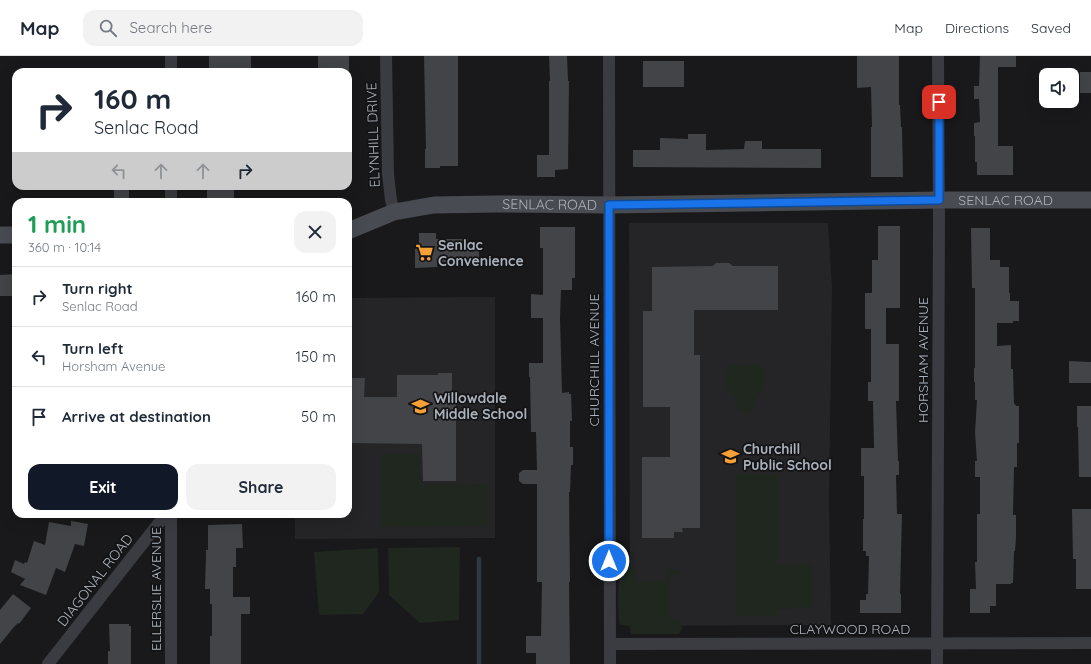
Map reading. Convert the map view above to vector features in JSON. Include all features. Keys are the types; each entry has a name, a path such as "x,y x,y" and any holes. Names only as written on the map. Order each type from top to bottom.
{"street":[{"path":"171,56 171,68"},
{"name":"ELYNHILL DRIVE","path":"386,56 388,174 394,212"},
{"name":"CHURCHILL AVENUE","path":"609,56 610,664"},
{"name":"HORSHAM AVENUE","path":"937,664 939,200 938,56"},
{"name":"SENLAC ROAD","path":"352,229 394,212 434,205 609,205 939,200 1091,200"},
{"path":"0,235 12,236"},
{"name":"DIAGONAL ROAD","path":"48,664 163,518"},
{"name":"ELLERSLIE AVENUE","path":"170,518 171,664"},
{"name":"CLAYWOOD ROAD","path":"610,644 1091,643"}],"shaded area":[{"name":"Churchill Public School","path":"629,223 828,223 832,288 829,498 831,625 630,626"},
{"name":"Willowdale Middle School","path":"495,297 495,538 295,539 295,518 352,518 352,298"},
{"path":"730,365 760,365 766,372 763,388 757,396 749,413 744,413 738,409 736,399 725,386 725,377"},
{"path":"382,454 420,454 420,485 487,484 487,526 382,527"},
{"path":"736,474 778,474 778,565 812,564 814,603 809,608 778,609 778,616 736,616"},
{"path":"460,547 459,620 420,623 389,595 388,548"},
{"path":"378,548 379,592 363,614 319,615 314,552"},
{"path":"630,569 637,570 637,581 666,581 666,569 675,570 682,574 670,575 670,620 682,621 682,629 679,634 631,634 630,626 620,625 618,598 619,582 621,573"}],"building":[{"path":"209,56 251,56 251,68 209,68"},
{"path":"318,56 349,56 349,68 318,68"},
{"path":"424,56 458,56 458,166 425,168"},
{"path":"549,56 567,56 569,81 568,169 555,170 555,177 537,177 537,155 549,155"},
{"path":"857,56 899,56 899,105 902,127 903,177 871,177 871,87 857,88"},
{"path":"980,56 1016,56 1016,67 998,67 998,146 1013,146 1013,175 977,175 977,162 975,162 974,123 980,122 979,99 974,99 974,86 979,86"},
{"path":"643,61 684,61 684,87 643,87"},
{"path":"1080,72 1091,72 1091,93 1080,93"},
{"path":"688,134 706,134 706,150 744,149 745,141 762,141 762,149 821,149 821,168 633,167 633,150 660,150 660,138 688,139"},
{"path":"114,190 129,190 129,198 114,198"},
{"path":"207,190 234,190 234,198 207,198"},
{"path":"878,226 900,226 900,308 886,308 886,344 899,344 899,401 896,401 899,475 896,475 897,514 902,514 901,613 860,613 860,600 866,600 866,594 868,594 869,556 866,556 866,551 863,551 864,476 861,476 861,448 874,448 873,401 868,401 868,382 871,382 871,329 865,329 865,293 872,293 872,260 878,260"},
{"path":"540,227 575,227 575,278 572,278 572,290 561,290 560,318 562,393 569,392 569,394 571,394 572,421 570,421 570,447 573,447 573,465 571,465 569,492 570,664 536,664 536,653 526,653 526,636 541,636 542,582 537,582 537,484 523,484 519,481 519,473 523,470 537,470 536,432 531,432 529,363 543,363 543,318 531,318 531,294 543,295 543,248 540,248"},
{"path":"971,228 990,228 990,260 1000,260 1000,267 1009,267 1010,301 1019,301 1019,321 1013,321 1013,323 997,323 997,346 1011,345 1011,369 1013,369 1014,404 1019,406 1019,443 1017,443 1017,467 1014,467 1013,515 1016,515 1016,537 1013,583 996,584 996,606 990,606 990,613 970,613 970,589 976,589 975,562 977,562 977,514 980,514 980,477 975,477 975,461 977,461 975,432 977,400 975,400 974,382 975,288 972,288"},
{"path":"419,233 436,233 436,239 468,239 467,242 479,242 479,262 437,262 437,267 415,268 415,246 419,246"},
{"path":"716,263 729,263 733,266 778,266 778,310 694,310 694,355 700,355 700,528 682,528 683,532 674,532 674,538 642,538 642,457 670,457 670,407 643,407 643,311 652,311 652,267 713,266"},
{"path":"12,274 12,296 0,296 0,275"},
{"path":"1069,361 1091,362 1091,383 1069,383"},
{"path":"438,373 452,373 452,396 456,396 456,481 423,481 422,444 352,443 352,378 365,378 364,397 397,397 397,375 438,375"},
{"path":"1077,406 1091,406 1091,477 1079,477"},
{"path":"1072,509 1091,509 1091,589 1076,589 1076,559 1073,559"},
{"path":"71,521 88,524 84,546 75,544 65,572 56,568 46,595 20,585 25,579 11,572 15,560 24,564 25,562 27,563 34,541 45,545 49,522 71,526"},
{"path":"242,524 243,548 236,548 236,567 233,567 233,597 250,597 250,614 241,614 241,664 210,664 212,604 210,604 210,589 205,589 208,525"},
{"path":"13,594 31,608 19,624 18,623 14,627 0,644 0,610"},
{"path":"109,624 129,624 129,626 131,626 131,664 108,664 108,651 110,651"}],"waterway":[{"path":"479,559 479,664"}],"place":[{"name":"Senlac Convenience","path":"425,253"},
{"name":"Willowdale Middle School","path":"421,406"},
{"name":"Churchill Public School","path":"730,457"}],"route":[{"path":"609,561 609,205 939,200 939,102"}]}
